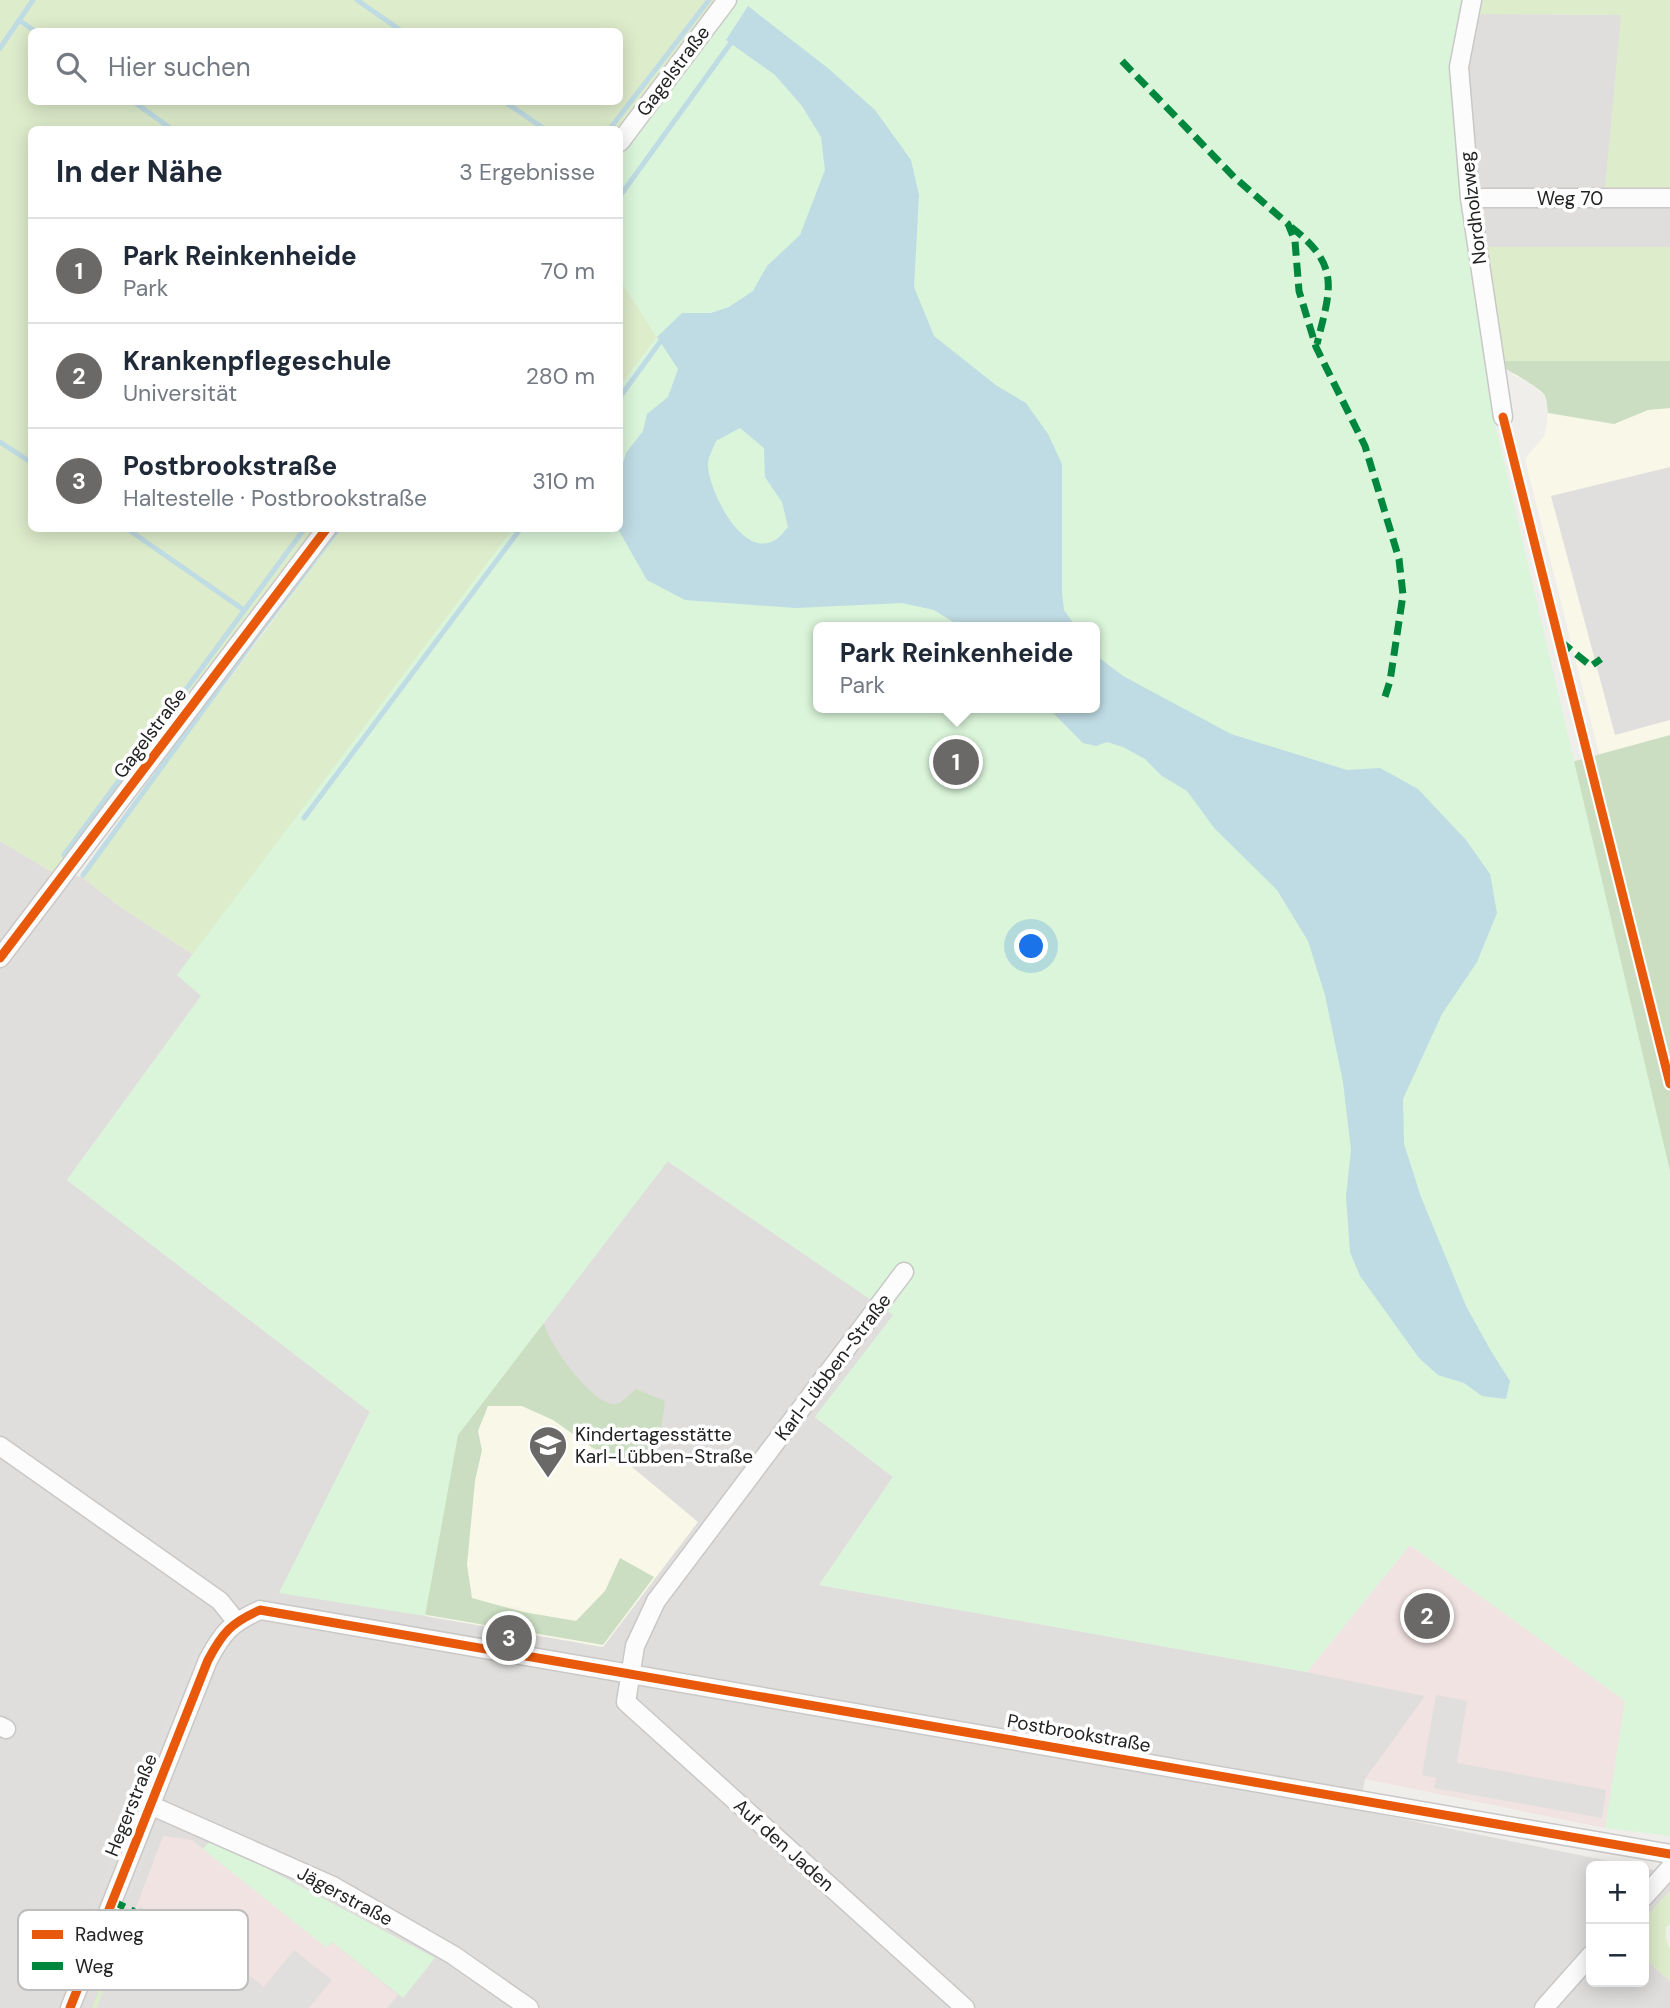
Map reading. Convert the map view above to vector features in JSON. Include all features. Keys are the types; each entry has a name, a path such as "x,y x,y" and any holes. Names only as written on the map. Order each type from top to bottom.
{"street":[{"name":"Gagelstraße","path":"623,138 727,0"},
{"name":"Nordholzweg","path":"1472,0 1459,67 1470,198 1503,417"},
{"name":"Weg 70","path":"1470,198 1670,198"},
{"name":"Gagelstraße","path":"0,958 324,532"},
{"name":"Karl-Lübben-Straße","path":"630,1673 635,1646 656,1601 904,1272"},
{"path":"0,1446 220,1601 236,1621"},
{"name":"Postbrookstraße","path":"236,1621 260,1610 1670,1854"},
{"name":"Hegerstraße","path":"109,1910 208,1660 220,1636 236,1621"},
{"name":"Auf den Jaden","path":"630,1673 626,1702 964,2008"},
{"name":"Jägerstraße","path":"150,1805 333,1886 453,1955 529,2008"},
{"path":"1649,1891 1670,1868"},
{"path":"1544,2008 1586,1961"},
{"name":"Hegerstraße","path":"70,2008 77,1990"}],"shaded area":[{"path":"1478,14 1622,15 1605,190 1478,193 1466,67"},
{"path":"1478,203 1670,203 1670,247 1483,247"},
{"path":"1670,361 1670,1037 1525,459 1545,435 1548,413 1545,397 1531,383 1511,374"},
{"path":"1670,467 1670,720 1615,735 1551,496"},
{"path":"0,841 54,873 82,877 119,906 194,955 177,975 202,995 67,1180 370,1412 280,1592 543,1323 667,1161 894,1315 815,1417 893,1477 819,1585 1307,1672 1426,1696 1365,1779 1359,1810 1609,1861 1586,1861 1586,1987 1649,1987 1649,1962 1670,1981 1670,2008 0,2008"},
{"name":"Kindertagesstätte Karl-Lübben-Straße","path":"511,1366 698,1522 603,1647 425,1616 458,1435"},
{"path":"1410,1545 1626,1701 1605,1828 1365,1779 1425,1696 1307,1672"},
{"path":"201,1650 97,1910 91,1910 195,1652"},
{"path":"1436,1695 1467,1701 1457,1763 1606,1790 1602,1818 1434,1788 1436,1778 1422,1775"},
{"path":"163,1836 192,1840 327,1947 332,1942 398,1995 387,2008 98,2008 105,1990 248,1990 248,1910 135,1910"},
{"path":"146,1842 149,1850 125,1910 119,1910"},
{"path":"1649,1869 1670,1874 1670,1891 1649,1914"},
{"path":"294,1950 332,1980 309,2008 97,2008 104,1990 248,1990 248,1974 264,1987"}],"green space":[{"path":"0,0 718,0 621,126 28,126 28,532 314,532 54,873 0,841"},
{"path":"737,0 1464,0 1464,201 1494,419 1670,1171 1670,1836 1605,1828 1625,1701 1410,1545 1307,1672 819,1585 893,1477 815,1417 893,1315 668,1161 458,1435 425,1616 279,1593 370,1412 67,1180 201,996 177,975 511,532 623,532 623,382 657,337 623,285 623,151"},
{"path":"1481,0 1670,0 1670,190 1605,190 1621,15 1478,14"},
{"path":"1483,247 1670,247 1670,361 1494,361"},
{"path":"623,285 657,337 623,382"},
{"path":"1494,361 1670,361 1670,408 1648,410 1614,424 1548,413 1546,398 1542,392"},
{"path":"339,532 511,532 194,955 119,906 82,877"},
{"path":"1670,735 1670,1495 1546,769"},
{"path":"540,1286 544,1324 554,1345 583,1384 594,1394 614,1404 636,1389 665,1401 659,1446 621,1461 593,1448 553,1420 522,1406 488,1406 478,1431 482,1450 475,1481 467,1565 472,1598 523,1612 576,1621 605,1591 620,1558 654,1577 603,1645 286,1591 375,1413"},
{"path":"212,1839 435,1958 403,1998 332,1942 327,1948 203,1849"},
{"path":"1670,1891 1670,1923 1666,1928 1666,1939 1670,1950 1670,1981 1649,1962 1649,1914"},
{"path":"99,1990 104,1990 97,2008 92,2008"}],"water":[{"path":"748,6 829,69 875,110 911,160 919,195 914,287 934,336 997,386 1026,403 1048,434 1062,464 1062,592 1064,610 1072,622 953,622 934,610 902,603 796,608 685,600 647,580 620,532 623,532 623,463 626,453 643,431 647,414 668,397 678,369 657,337 682,313 711,313 729,307 753,291 767,266 800,235 825,170 821,137 802,106 775,75 726,40","holes":["740,428 764,448 765,477 782,502 788,527 777,539 764,544 752,541 741,533 730,521 715,492 708,464 716,441"]},
{"path":"1100,659 1123,676 1231,734 1347,770 1380,768 1418,789 1466,840 1490,874 1497,913 1477,962 1442,1014 1403,1099 1404,1144 1421,1197 1466,1306 1510,1381 1506,1399 1482,1396 1464,1383 1438,1375 1419,1358 1360,1276 1350,1252 1346,1196 1351,1150 1343,1082 1325,995 1308,941 1277,890 1215,829 1187,791 1162,776 1145,759 1107,742 1096,746 1083,743 1053,713 1100,713"}],"waterway":[{"path":"0,48 33,0"},
{"path":"357,0 397,28"},
{"path":"612,126 709,0"},
{"path":"19,20 30,28"},
{"path":"623,192 733,40"},
{"path":"138,105 167,126"},
{"path":"509,105 540,126"},
{"path":"623,393 660,342"},
{"path":"0,442 28,460"},
{"path":"132,532 244,610"},
{"path":"64,855 302,532"},
{"path":"83,875 336,532"},
{"path":"304,818 518,532"}],"marked path":[{"path":"1122,61 1234,177 1288,224 1295,241 1299,291 1316,347 1365,446 1399,559 1403,595 1390,681 1383,703"},
{"path":"1291,227 1318,254 1328,280 1326,308 1317,344"},
{"path":"1560,641 1591,666 1601,659"},
{"path":"112,1901 131,1910"}],"cycle path":[{"path":"1503,417 1670,1084"},
{"path":"0,958 324,532"},
{"path":"109,1910 208,1660 229,1629 260,1610 1670,1854"},
{"path":"70,2008 77,1990"}],"place":[{"name":"Park Reinkenheide","path":"956,762"},
{"name":"Kindertagesstätte Karl-Lübben-Straße","path":"548,1479"},
{"name":"Krankenpflegeschule","path":"1427,1616"},
{"name":"Postbrookstraße","path":"509,1638"}]}
